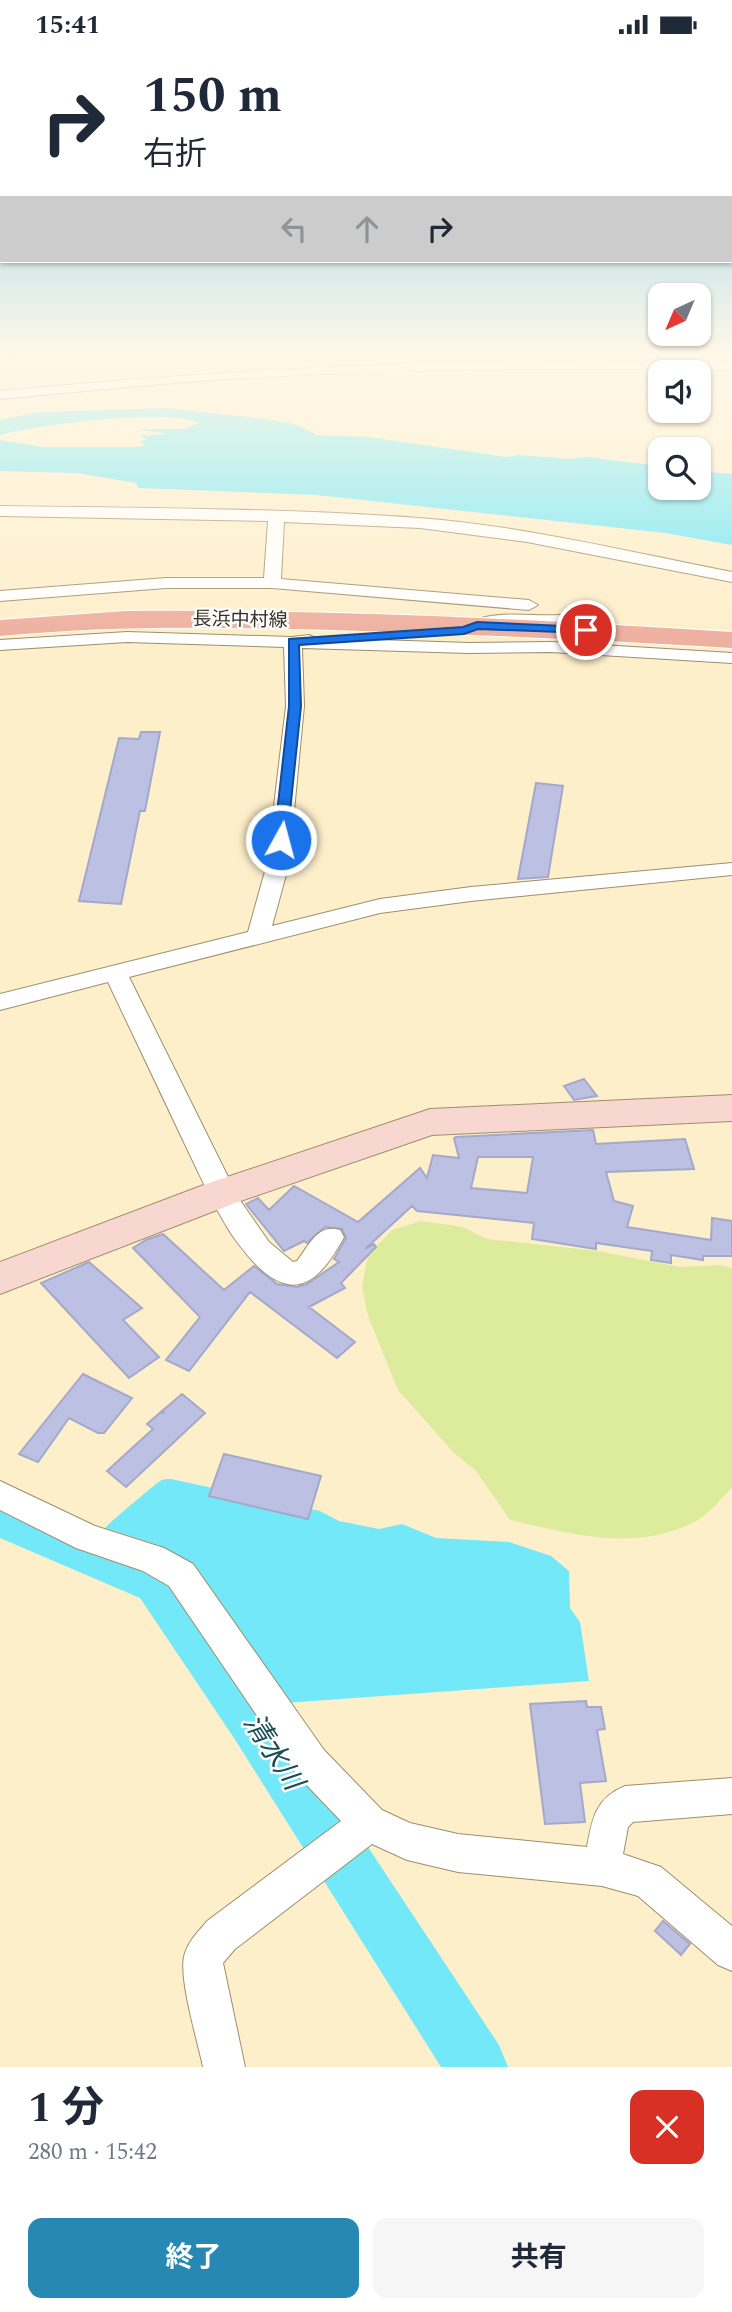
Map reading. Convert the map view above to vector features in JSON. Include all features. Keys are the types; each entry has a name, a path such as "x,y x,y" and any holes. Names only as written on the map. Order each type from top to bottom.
{"main road":[{"name":"長浜中村線","path":"0,628 98,621 193,619 562,628 732,640"}],"street":[{"path":"0,510 385,521 527,537 732,577"},
{"path":"272,583 276,517"},
{"path":"0,596 166,583 272,583 568,608 586,613 579,617 557,619 491,620 464,631 293,642"},
{"path":"0,645 102,637 469,648 551,647 732,658"},
{"path":"258,935 278,864 295,706 293,642"},
{"path":"0,1002 380,906 732,869"},
{"path":"115,973 232,1214 256,1245 274,1266 290,1274 306,1270 330,1237"},
{"path":"0,1278 222,1193 430,1122 732,1108"},
{"path":"0,1495 86,1538 152,1559 181,1576 311,1763 369,1823 407,1841 458,1853 602,1867 648,1880 732,1951"},
{"path":"602,1867 611,1817 625,1804 732,1796"},
{"path":"224,2067 203,1973 204,1956 221,1935 369,1823"}],"green space":[{"path":"421,1221 463,1227 487,1239 598,1251 680,1267 720,1265 732,1268 732,1488 696,1521 673,1531 650,1536 604,1538 510,1520 476,1471 453,1452 398,1390 368,1316 362,1287 368,1255 392,1230"}],"water":[{"path":"0,450 459,450 506,457 586,457 648,465 648,500 711,500 711,472 732,474 732,545 665,533 317,495 138,488 136,483 77,473 0,471"},
{"path":"171,1479 320,1511 339,1521 379,1529 402,1524 436,1538 509,1542 551,1556 569,1571 570,1608 580,1622 589,1681 285,1703 190,1567 158,1545 105,1528 160,1481"}],"building":[{"path":"141,732 160,732 145,811 140,811 121,904 79,901 119,738 139,739"},
{"path":"536,783 563,786 548,877 518,879"},
{"path":"584,1079 597,1096 574,1100 564,1086"},
{"path":"593,1130 596,1144 685,1139 694,1169 606,1172 614,1201 633,1206 627,1227 711,1240 712,1218 732,1221 732,1256 703,1256 703,1260 671,1255 671,1263 651,1260 652,1251 596,1243 596,1249 532,1239 534,1223 417,1211 412,1206 365,1249 374,1244 376,1247 341,1283 345,1288 309,1307 355,1342 337,1358 250,1292 189,1371 166,1360 200,1317 133,1248 163,1234 224,1290 254,1266 277,1284 297,1287 307,1284 339,1262 334,1259 346,1238 342,1229 325,1227 307,1243 304,1241 284,1251 246,1204 258,1198 269,1210 294,1186 358,1222 420,1168 427,1178 433,1155 459,1158 454,1138","holes":["478,1157 533,1157 527,1193 471,1188"]},
{"path":"89,1262 142,1308 123,1320 159,1357 129,1378 41,1283"},
{"path":"83,1374 132,1398 104,1433 98,1433 69,1418 38,1462 19,1454"},
{"path":"182,1394 205,1413 126,1487 107,1471 153,1429 147,1424 161,1412 164,1413 162,1411"},
{"path":"224,1454 321,1476 308,1519 209,1496"},
{"path":"586,1701 587,1707 601,1707 605,1729 597,1730 606,1781 580,1783 585,1822 545,1824 530,1704"},
{"path":"663,1921 690,1944 681,1955 655,1931"}],"waterway":[{"name":"清水川","path":"0,1516 158,1582 253,1720 477,2067"}],"route":[{"path":"281,840 295,706 293,642 464,631 477,626 586,630"}]}
